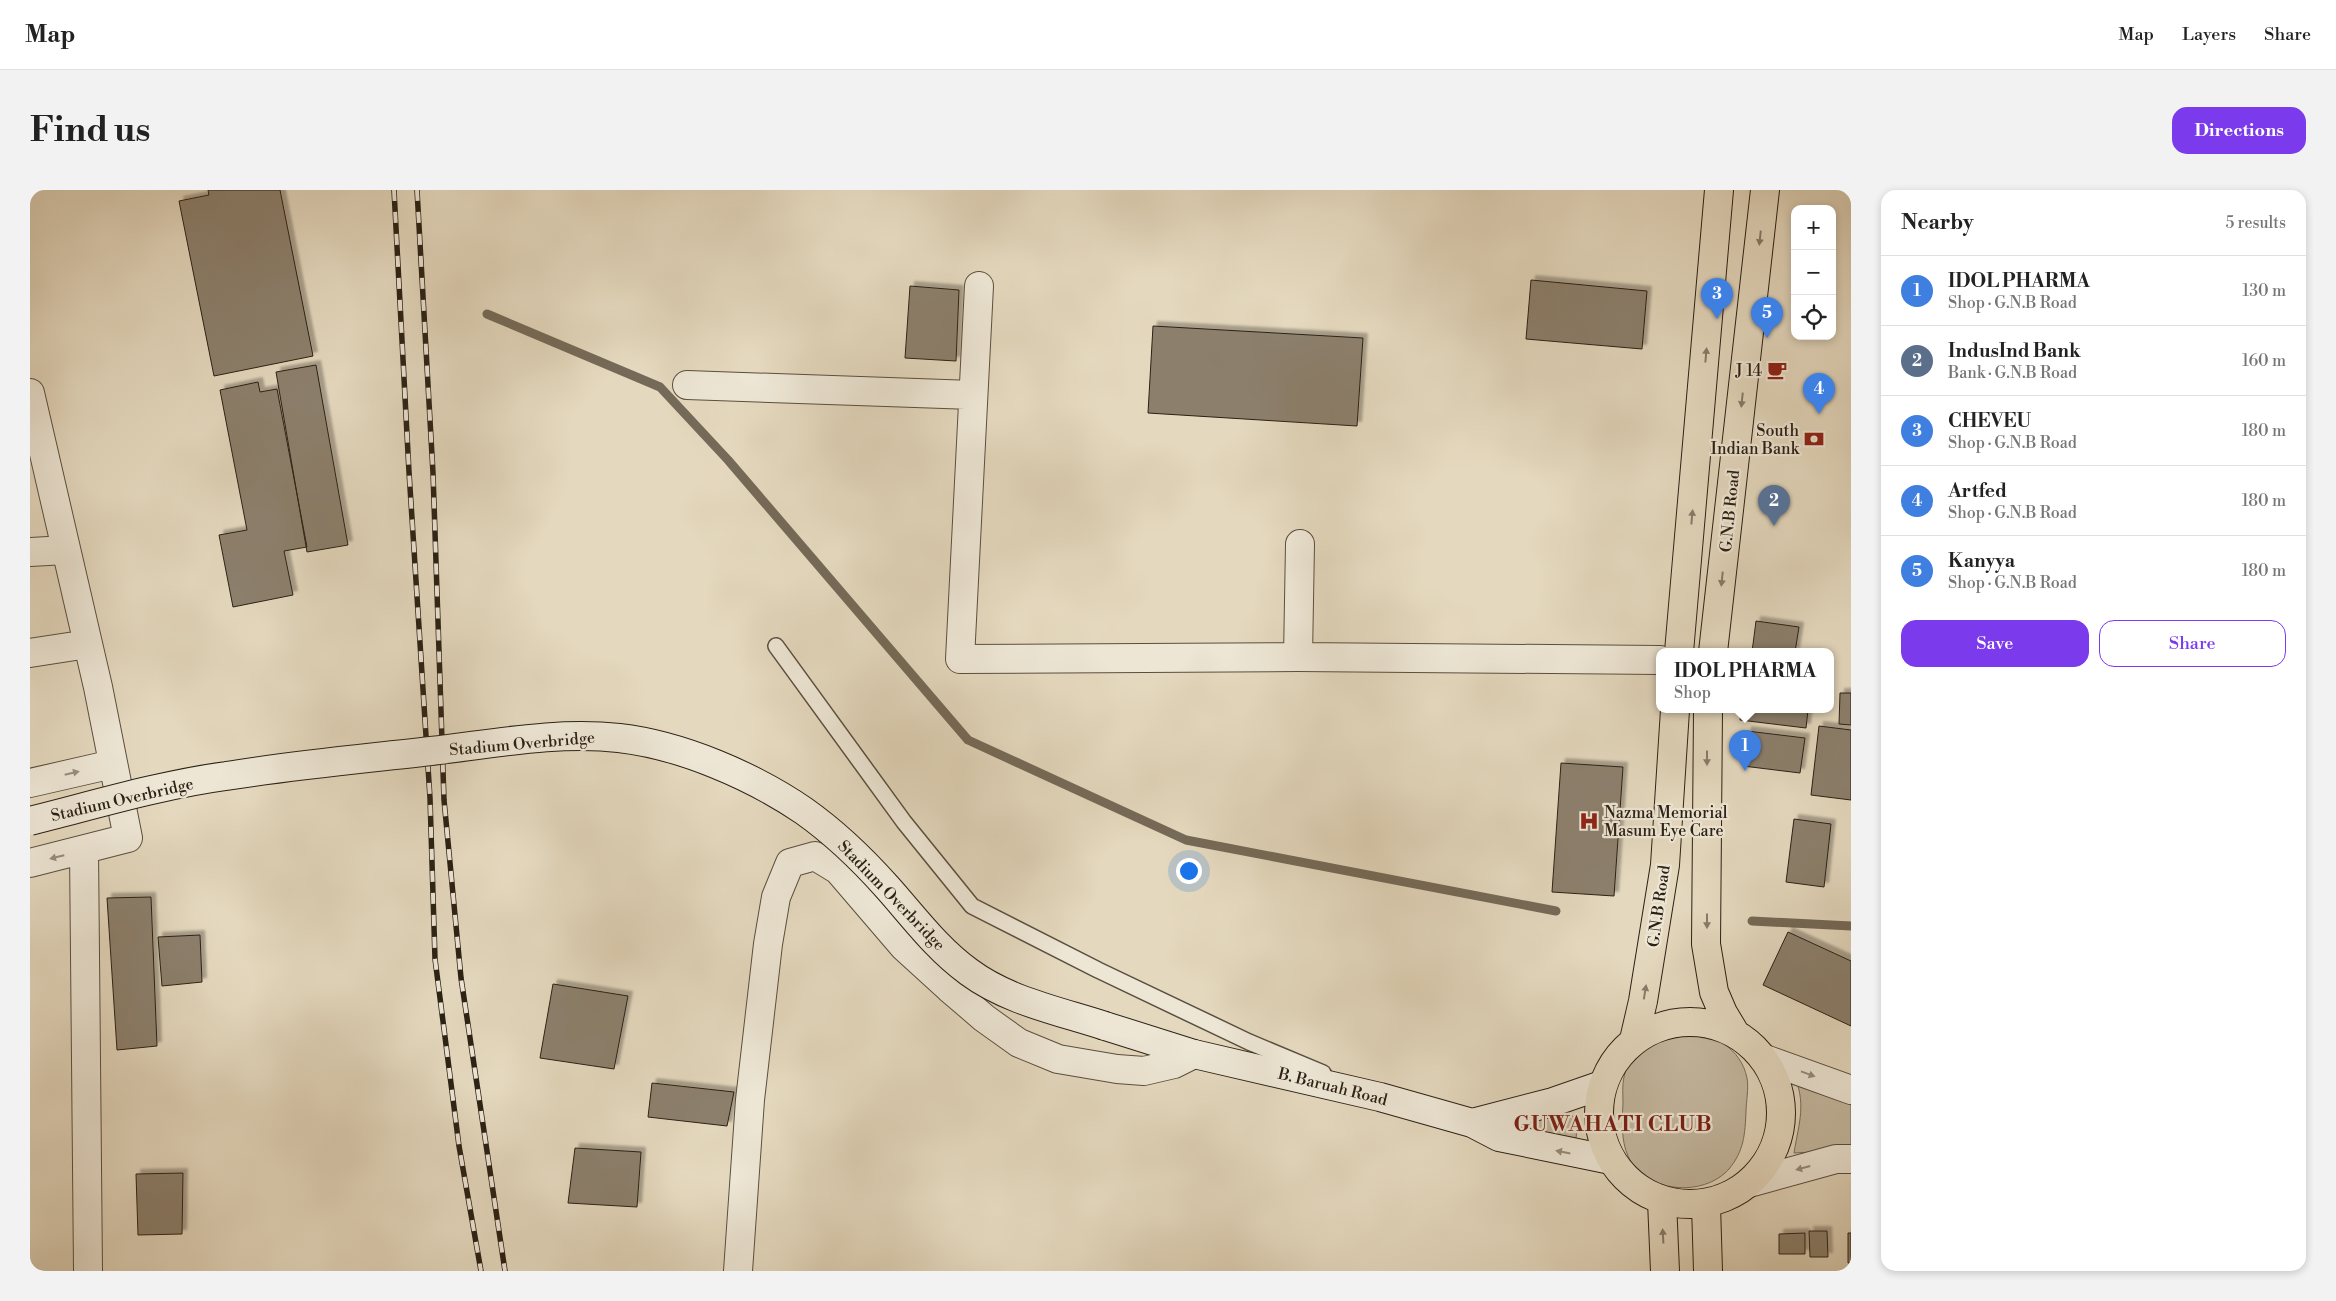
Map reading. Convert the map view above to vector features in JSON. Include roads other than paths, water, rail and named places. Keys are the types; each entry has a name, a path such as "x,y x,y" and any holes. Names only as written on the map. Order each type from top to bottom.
{"main road":[{"path":"1679,648 1720,190"},
{"name":"G.N.B Road","path":"1713,648 1765,190"},
{"name":"G.N.B Road","path":"1634,1040 1643,1001 1665,865 1675,713"},
{"path":"1708,713 1706,944 1714,992 1723,1013 1735,1033 1765,1059 1778,1090 1781,1116 1777,1141 1766,1164 1749,1183 1721,1200 1706,1205 1662,1201 1636,1188 1615,1168 1602,1142 1598,1114 1602,1085 1614,1060 1634,1040 1657,1027 1683,1021 1710,1023 1735,1033"},
{"path":"1662,1201 1665,1271"},
{"path":"1706,1205 1708,1271"}],"street":[{"path":"979,286 960,659 1298,657 1656,660"},
{"path":"688,385 973,395"},
{"path":"30,393 88,644 128,838 30,864"},
{"path":"1298,657 1300,544"},
{"path":"30,552 66,550"},
{"path":"30,653 88,644"},
{"name":"Stadium Overbridge","path":"30,821 223,776 526,740 584,735 622,738 654,745 740,773 772,792 830,831 887,887 927,935 970,972 1015,997 1194,1054"},
{"path":"30,783 113,764"},
{"path":"84,850 88,1271"},
{"path":"738,1271 750,1100 768,944 776,897 790,863 815,856 838,870 904,947 984,1018 1019,1043 1058,1059 1117,1070 1144,1071 1174,1064 1194,1054"},
{"name":"B. Baruah Road","path":"1194,1054 1380,1097 1472,1123 1499,1137 1611,1160"},
{"path":"1765,1059 1851,1090"},
{"path":"1472,1123 1553,1102 1602,1085"},
{"path":"1749,1183 1836,1159 1851,1159"}],"lane":[{"path":"776,646 904,822 972,906 1098,970 1240,1038 1380,1097"}],"waterway":[{"path":"487,314 660,387 728,460 968,740 1186,840 1556,911"},
{"path":"1752,921 1851,926"}],"railway":[{"path":"394,190 409,472 430,798 435,959 459,1146 481,1271"},
{"path":"417,190 433,473 444,800 461,978 505,1271"}],"place":[{"name":"CHEVEU","path":"1717,319"},
{"name":"Kanyya","path":"1767,338"},
{"name":"J 14","path":"1777,370"},
{"name":"Artfed","path":"1819,414"},
{"name":"South Indian Bank","path":"1814,439"},
{"name":"IndusInd Bank","path":"1774,526"},
{"name":"IDOL PHARMA","path":"1745,771"},
{"name":"Nazma Memorial Masum Eye Care","path":"1589,821"}],"district":[{"name":"GUWAHATI CLUB","path":"1613,1124"}]}
